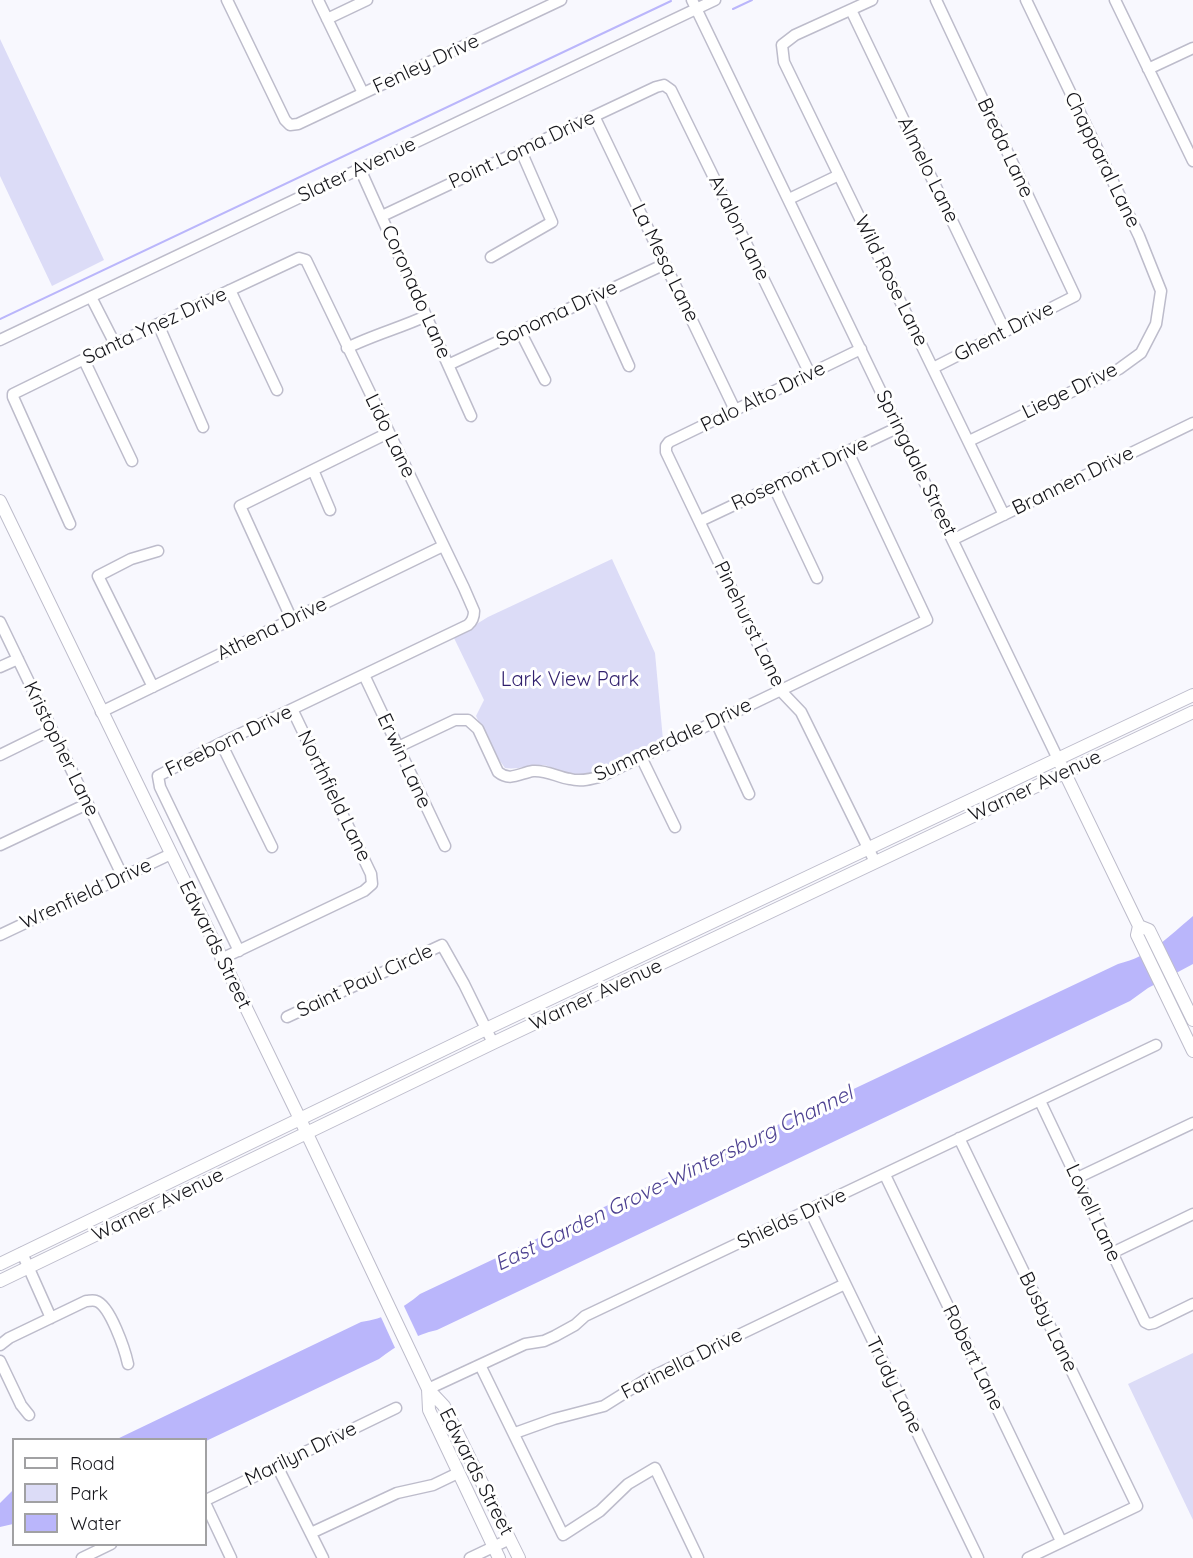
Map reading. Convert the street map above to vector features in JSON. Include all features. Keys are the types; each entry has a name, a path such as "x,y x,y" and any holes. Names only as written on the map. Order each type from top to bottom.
{"main road":[{"name":"Edwards Street","path":"0,501 300,1119 428,1389 444,1406 519,1558"},
{"name":"Warner Avenue","path":"0,1264 486,1029 1193,695"},
{"name":"Warner Avenue","path":"0,1281 306,1132 1064,771 1193,712"},
{"name":"Springdale Street","path":"1058,759 1139,926 1137,935 1193,1051"},
{"path":"931,835 943,823 976,807 975,799"},
{"name":"Springdale Street","path":"1139,926 1149,930 1193,1020"},
{"path":"127,1219 135,1207 160,1195 175,1180"},
{"path":"80,1242 87,1231 118,1216 121,1206"},
{"name":"Edwards Street","path":"428,1389 429,1410 496,1553"}],"street":[{"name":"Fenley Drive","path":"227,0 285,120 290,125 298,124 363,93 539,5 561,0"},
{"path":"318,0 363,93"},
{"path":"327,19 367,0"},
{"name":"Slater Avenue","path":"0,340 360,169 694,4 715,0"},
{"path":"851,10 872,0"},
{"name":"Breda Lane","path":"936,0 1074,296"},
{"name":"Chapparal Lane","path":"1026,0 1139,236 1161,291 1156,324"},
{"path":"1115,0 1193,161"},
{"name":"Springdale Street","path":"694,4 954,539 1058,759"},
{"name":"Wild Rose Lane","path":"851,10 795,35 782,45 784,62 1004,515"},
{"name":"Almelo Lane","path":"851,10 1005,331"},
{"path":"1148,69 1193,48"},
{"name":"Point Loma Drive","path":"382,216 664,85"},
{"name":"Avalon Lane","path":"664,85 671,90 810,374"},
{"name":"La Mesa Lane","path":"594,116 735,410"},
{"path":"491,256 552,222 521,151"},
{"name":"Coronado Lane","path":"360,169 471,416"},
{"path":"789,199 839,175"},
{"name":"Santa Ynez Drive","path":"70,524 13,396 115,344 299,258"},
{"name":"Lido Lane","path":"299,258 306,260 309,266 472,607 473,619"},
{"name":"Sonoma Drive","path":"448,364 665,264"},
{"path":"230,290 278,390"},
{"path":"597,295 629,366"},
{"name":"Ghent Drive","path":"933,368 1074,296"},
{"path":"91,297 115,344"},
{"path":"348,348 370,337 396,330 426,316"},
{"path":"158,324 203,427"},
{"name":"Liege Drive","path":"969,441 1119,369 1141,352 1156,324"},
{"path":"520,331 545,380"},
{"name":"Palo Alto Drive","path":"666,446 669,442 861,349"},
{"path":"84,360 132,461"},
{"name":"Brannen Drive","path":"954,539 1193,423"},
{"name":"Rosemont Drive","path":"700,521 899,427"},
{"path":"292,620 240,506 388,433"},
{"name":"Pinehurst Lane","path":"666,446 666,452 780,690 801,712 875,862"},
{"name":"Summerdale Drive","path":"398,747 455,720 468,720 478,729 498,772 503,776 510,777 537,771 580,781 602,776 927,620 848,452"},
{"path":"314,470 330,510"},
{"path":"774,487 818,578"},
{"name":"Athena Drive","path":"101,712 443,546"},
{"path":"153,687 98,576 131,559 158,551"},
{"name":"Freeborn Drive","path":"239,951 158,782 158,776 221,743 468,625 473,619"},
{"name":"Kristopher Lane","path":"0,622 123,877"},
{"path":"0,667 18,659"},
{"name":"Erwin Lane","path":"364,675 444,846"},
{"name":"Northfield Lane","path":"239,951 364,891 372,884 371,874 292,710"},
{"path":"716,722 749,794"},
{"path":"0,754 51,730"},
{"path":"221,743 272,847"},
{"path":"641,757 675,827"},
{"path":"0,845 87,804"},
{"name":"Wrenfield Drive","path":"0,935 171,854"},
{"name":"Saint Paul Circle","path":"287,1017 442,945 460,975 486,1029"},
{"path":"222,959 239,951"},
{"path":"486,1029 493,1043"},
{"name":"Shields Drive","path":"428,1389 525,1344 544,1341 555,1336 575,1325 585,1316 1156,1045"},
{"name":"Lovell Lane","path":"1040,1101 1145,1322 1149,1324 1193,1304"},
{"path":"1077,1178 1193,1123"},
{"name":"Busby Lane","path":"959,1138 1137,1506 1061,1541"},
{"name":"Robert Lane","path":"885,1175 1061,1541"},
{"name":"Trudy Lane","path":"810,1211 978,1558"},
{"path":"1112,1253 1193,1214"},
{"path":"22,1253 51,1318"},
{"name":"Farinella Drive","path":"515,1433 554,1419 604,1406 646,1378 845,1284"},
{"path":"0,1345 9,1338 86,1301 97,1301 105,1308 125,1350 128,1364"},
{"path":"0,1361 21,1406 29,1415"},
{"path":"480,1365 563,1535 600,1511 628,1484 655,1468 698,1558"},
{"name":"Marilyn Drive","path":"207,1500 396,1408"},
{"path":"277,1466 323,1558"},
{"path":"311,1533 397,1493 433,1485 458,1473"},
{"path":"207,1507 231,1558"},
{"path":"470,1558 496,1553 510,1539"},
{"path":"1028,1558 1061,1541"},
{"path":"82,1558 109,1546"}],"green space":[{"path":"0,39 104,260 52,286 0,176"},
{"name":"Lark View Park","path":"612,559 655,653 663,740 611,766 582,776 571,775 542,765 505,768 492,750 476,716 484,700 454,638 488,617"},
{"path":"1193,1353 1193,1520 1128,1384"}],"water":[{"name":"East Garden Grove-Wintersburg Channel","path":"1193,916 1193,964 1148,988 1130,1001 437,1330 399,1345 379,1359 207,1441 207,1438 119,1438 361,1322 392,1313 420,1294 1118,964 1130,961 1158,945"},
{"path":"12,1491 12,1524 0,1527 0,1503"}],"pier":[{"path":"403,1304 419,1338 396,1350 380,1315"}],"waterway":[{"path":"733,9 752,0"},
{"path":"0,319 671,1"}]}
